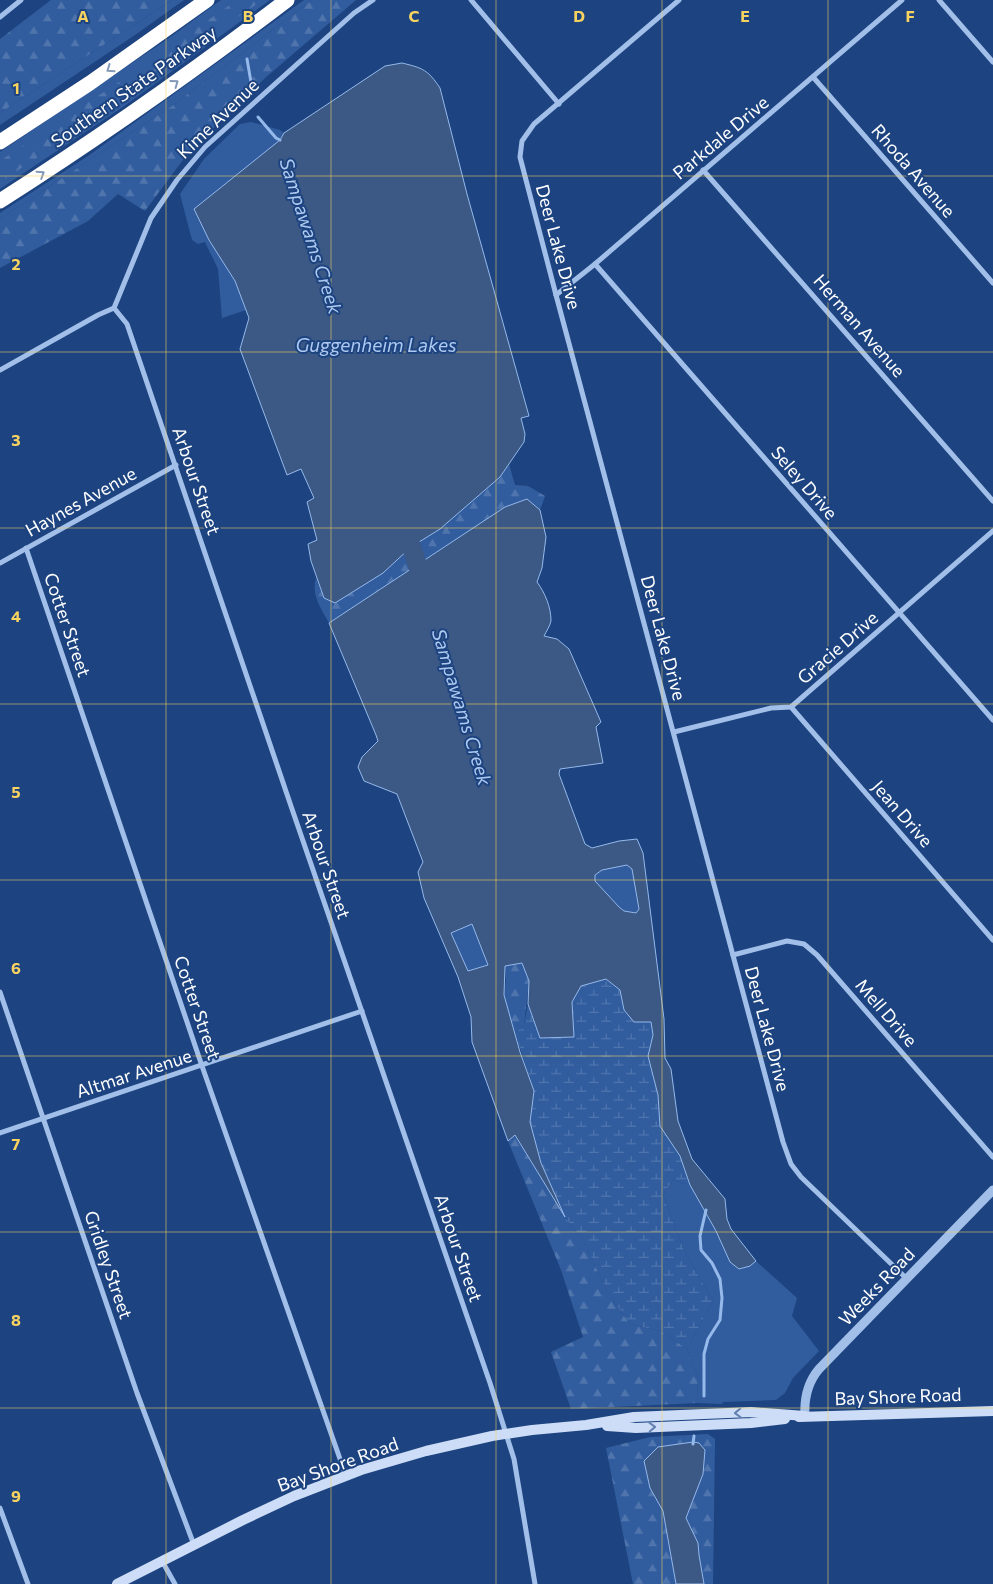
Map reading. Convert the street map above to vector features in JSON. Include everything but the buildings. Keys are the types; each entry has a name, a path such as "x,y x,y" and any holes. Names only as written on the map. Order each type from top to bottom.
{"highway":[{"name":"Southern State Parkway","path":"0,142 122,61 207,0"},
{"name":"Southern State Parkway","path":"0,201 140,108 287,0"}],"main road":[{"name":"Bay Shore Road","path":"117,1584 277,1504 346,1476 426,1451 507,1434 544,1428 586,1425 636,1428 751,1423 804,1416 993,1411"}],"street":[{"path":"0,18 21,0"},
{"name":"Kime Avenue","path":"114,308 151,218 182,174 205,147 246,108 354,13 373,0"},
{"path":"471,0 558,104"},
{"name":"Deer Lake Drive","path":"679,0 534,124 522,141 520,157 783,1142 791,1164 801,1177 907,1279"},
{"name":"Parkdale Drive","path":"556,295 813,78 902,0"},
{"path":"938,0 993,62"},
{"name":"Rhoda Avenue","path":"813,78 993,283"},
{"name":"Herman Avenue","path":"704,170 993,500"},
{"name":"Seley Drive","path":"594,264 993,720"},
{"path":"0,370 114,308"},
{"name":"Arbour Street","path":"114,308 127,324 507,1434 514,1459 535,1584"},
{"name":"Haynes Avenue","path":"0,563 176,465"},
{"name":"Gracie Drive","path":"674,732 771,708 791,707 993,531"},
{"name":"Cotter Street","path":"26,548 202,1066 346,1476"},
{"name":"Jean Drive","path":"791,707 993,940"},
{"name":"Mell Drive","path":"733,955 787,941 804,944 817,955 993,1157"},
{"name":"Gridley Street","path":"0,992 137,1393 194,1545"},
{"name":"Altmar Avenue","path":"0,1133 362,1011"},
{"name":"Weeks Road","path":"804,1416 806,1394 819,1368 993,1190"},
{"path":"0,1508 28,1584"},
{"path":"162,1561 175,1584"}],"green space":[{"path":"51,0 172,0 0,113 0,39"},
{"path":"172,0 184,0 0,125 0,113"},
{"path":"221,0 270,0 123,107 0,189 0,152 169,38"},
{"path":"237,0 263,0 144,80 137,76 138,71 155,57"},
{"path":"304,0 312,0 172,106 0,219 0,213 88,156"},
{"path":"312,0 356,0 265,78 188,153 145,211 118,194 88,221 0,268 0,219 172,106"},
{"path":"119,82 129,93 103,115 0,182 0,161"},
{"path":"251,122 280,130 284,133 209,240 235,281 246,310 222,318 218,269 205,242 198,244 192,240 180,194 204,159 240,124"},
{"path":"509,464 515,485 528,486 545,496 540,510 527,499 505,507 329,623 316,596 316,578 324,598 335,603 383,573 411,547 440,529 500,477"},
{"path":"627,865 632,869 639,909 637,913 624,911 595,881 595,875 602,870"},
{"path":"472,924 488,965 467,971 451,932"},
{"path":"522,963 529,981 524,1025 515,1033 504,995 506,981 505,966"},
{"path":"606,979 620,990 624,1010 652,1022 653,1035 648,1056 658,1095 660,1126 680,1156 690,1185 673,1180 663,1195 683,1248 713,1301 687,1349 661,1331 630,1324 609,1295 584,1242 565,1217 541,1163 530,1122 534,1091 515,1033 524,1025 528,1004 540,1038 572,1002 581,985"},
{"path":"514,1134 565,1217 584,1242 609,1295 630,1324 661,1331 687,1349 698,1378 697,1403 571,1409 551,1352 583,1337 561,1270 508,1141"},
{"path":"673,1180 690,1185 716,1231 730,1262 750,1266 756,1261 797,1298 792,1316 819,1351 793,1378 785,1393 776,1400 723,1402 722,1404 697,1403 698,1378 687,1349 713,1301 683,1248 663,1195"},
{"path":"708,1434 715,1439 713,1584 704,1584 698,1543 686,1518 693,1499 650,1488 663,1511 676,1584 633,1584 606,1448 650,1437"}],"water":[{"name":"Guggenheim Lakes","path":"402,63 415,66 424,71 432,77 440,88 467,194 529,416 521,418 525,434 524,442 500,477 440,529 411,547 383,573 335,603 324,598 311,561 308,544 317,540 307,502 314,498 301,469 287,475 240,349 249,318 235,281 209,240 194,209 280,140 284,133 385,66"},
{"path":"527,499 540,510 546,537 542,568 537,582 547,600 551,621 544,636 557,639 569,649 601,722 596,727 603,763 560,769 559,774 585,844 592,848 619,841 637,839 643,853 664,1019 665,1058 671,1069 678,1121 692,1159 725,1199 727,1219 731,1229 756,1261 750,1266 739,1269 730,1262 716,1231 690,1185 680,1156 660,1126 658,1095 648,1056 653,1035 651,1022 634,1022 624,1010 620,990 606,979 581,986 572,1002 574,1037 540,1038 528,1004 529,981 522,963 505,966 504,995 520,1052 534,1091 530,1122 541,1163 565,1217 515,1135 508,1141 472,1042 471,1017 458,977 424,898 418,872 423,862 397,794 364,781 358,767 362,757 378,741 329,623 505,507","holes":["627,865 632,869 639,909 636,913 624,911 595,881 595,875 602,870","472,924 488,965 468,971 451,933"]},
{"path":"693,1442 699,1443 705,1450 703,1474 686,1518 698,1543 704,1584 676,1584 663,1511 650,1488 644,1461 658,1447"}],"waterway":[{"path":"247,59 252,88"},
{"name":"Sampawams Creek","path":"258,117 276,138 280,140"},
{"name":"Sampawams Creek","path":"404,524 425,588"},
{"name":"Sampawams Creek","path":"704,1396 704,1354 708,1339 720,1320 722,1298 720,1279 712,1263 701,1250 700,1236 706,1210"},
{"name":"Sampawams Creek","path":"693,1444 694,1436"}]}
